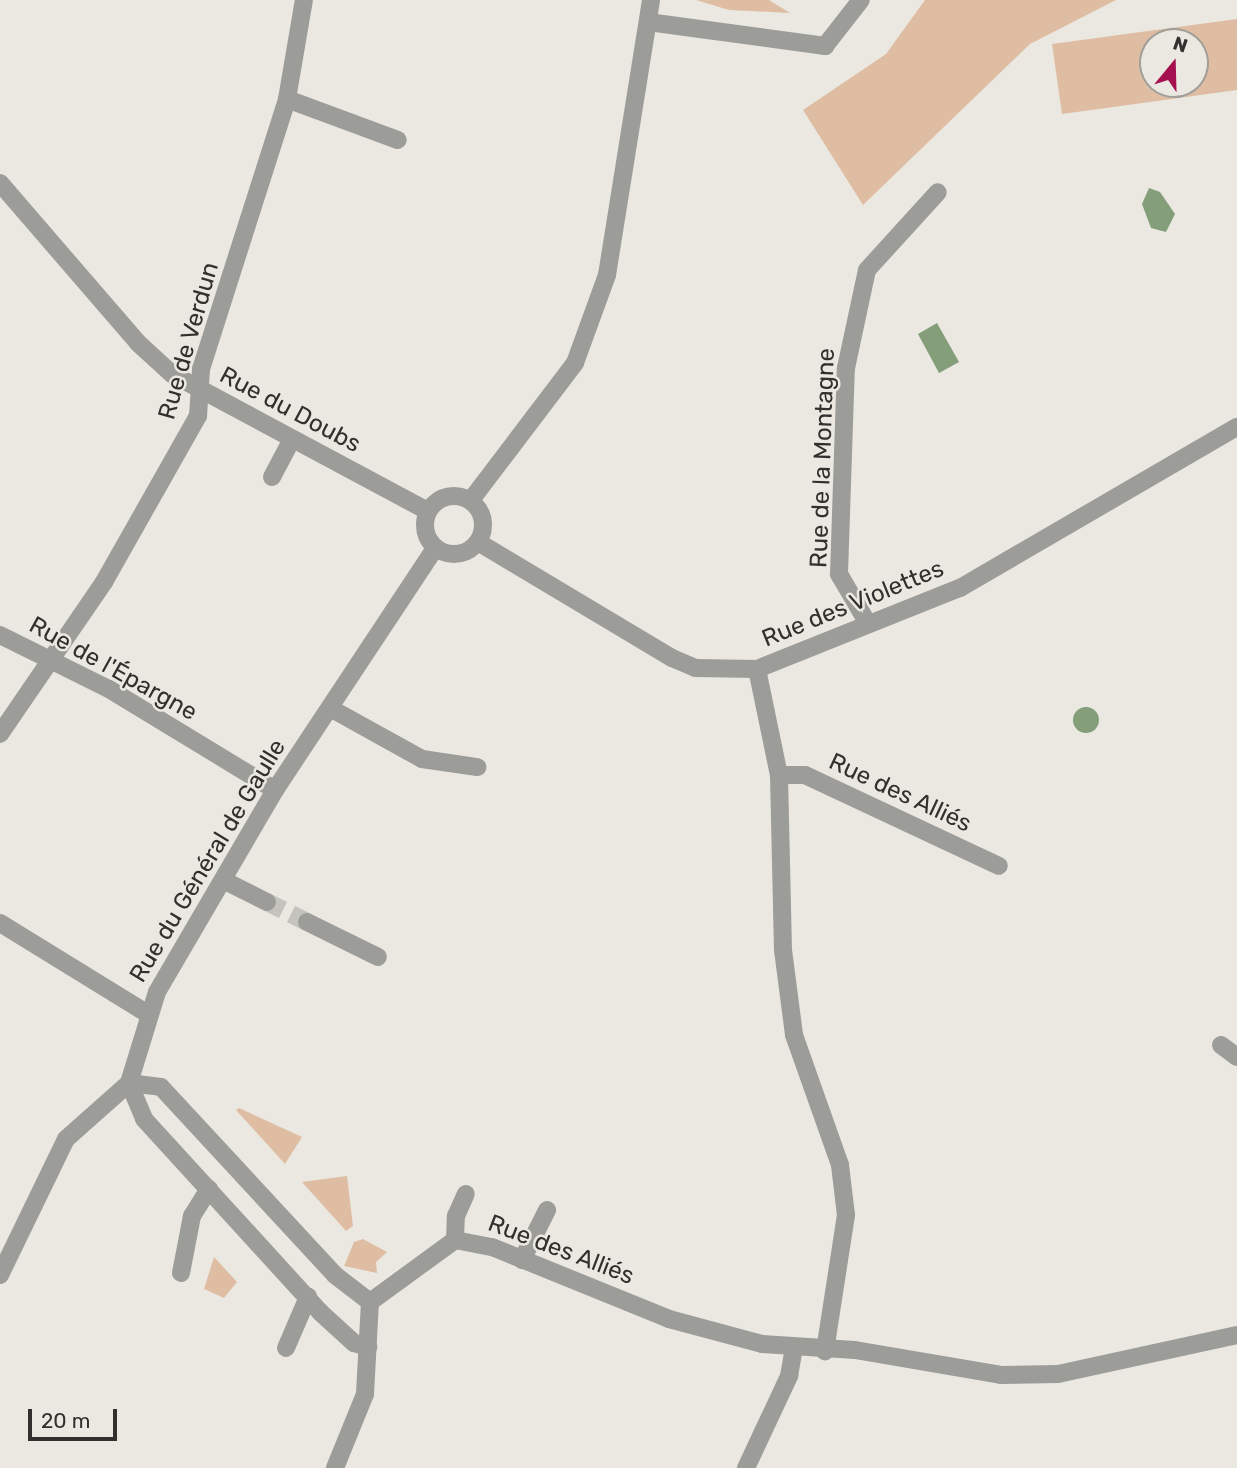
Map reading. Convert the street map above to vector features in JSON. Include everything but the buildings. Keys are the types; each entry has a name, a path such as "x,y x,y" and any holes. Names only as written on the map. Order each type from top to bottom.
{"street":[{"name":"Rue de Verdun","path":"0,734 49,665 145,515 198,416 200,390 287,99 304,0"},
{"path":"471,500 575,363 607,275 651,0"},
{"path":"648,22 825,46 861,0"},
{"path":"287,99 398,140"},
{"name":"Rue du Doubs","path":"0,183 138,343 200,390 428,512"},
{"name":"Rue de la Montagne","path":"867,622 839,574 846,368 867,270 938,192"},
{"name":"Rue des Violettes","path":"478,542 672,658 695,668 757,669 867,622 960,588 1237,427"},
{"path":"272,477 292,439"},
{"path":"447,496 471,500 482,515 478,542 453,555 435,548 425,531 428,512 447,496"},
{"name":"Rue du Général de Gaulle","path":"129,1083 148,1014 222,880 275,790 435,548"},
{"name":"Rue de l'Épargne","path":"0,635 49,665 109,689 275,790"},
{"path":"757,669 779,775 783,950 794,1035 840,1165 846,1216 825,1351"},
{"path":"330,708 422,760 477,767"},
{"name":"Rue des Alliés","path":"779,775 805,775 999,866"},
{"path":"222,880 267,902"},
{"path":"307,922 378,957"},
{"path":"0,923 148,1014"},
{"path":"1221,1045 1237,1057"},
{"path":"129,1083 144,1119 308,1297 354,1343 368,1347"},
{"path":"0,1275 66,1139 129,1083 161,1087 335,1275 370,1302 365,1394 335,1468"},
{"path":"180,1273 192,1216 209,1189"},
{"path":"455,1240 456,1216 466,1194"},
{"path":"522,1260 547,1210"},
{"name":"Rue des Alliés","path":"370,1302 455,1240 522,1260 669,1319 794,1349 1026,1378 1237,1335"},
{"path":"286,1348 308,1297"},
{"path":"746,1468 789,1376 794,1349"}],"shaded area":[{"path":"696,0 769,0 790,13 729,10"},
{"path":"925,0 1116,0 1030,44 863,205 803,110 886,54"},
{"path":"1237,19 1237,90 1209,94 1209,28 1170,28"},
{"path":"1139,32 1139,98 1179,98 1062,114 1052,44"},
{"path":"1149,188 1160,192 1175,214 1166,232 1151,228 1142,204"},
{"path":"937,323 959,362 939,373 918,334"},
{"path":"1086,707 1095,711 1099,720 1095,729 1086,733 1077,729 1073,720 1077,711"},
{"path":"239,1108 302,1137 285,1164 236,1110"},
{"path":"347,1176 353,1226 346,1231 302,1182"},
{"path":"363,1239 387,1252 376,1262 377,1273 344,1266 354,1242"},
{"path":"214,1257 237,1282 224,1298 204,1289"}],"tunnel":[{"path":"267,902 307,922"}]}
